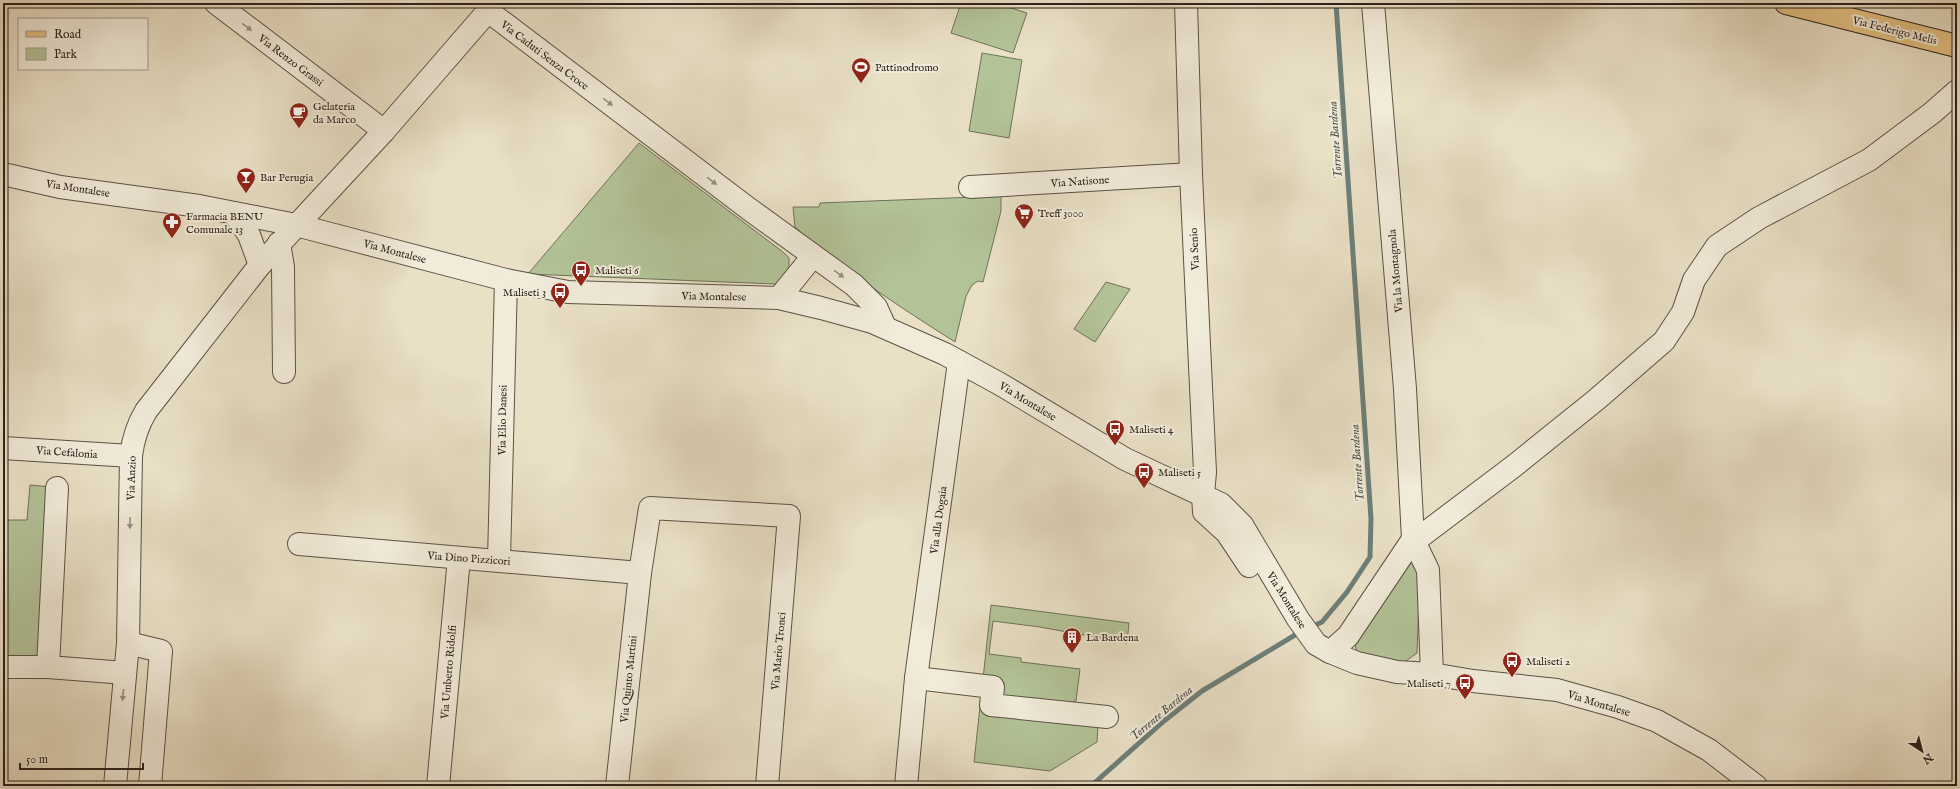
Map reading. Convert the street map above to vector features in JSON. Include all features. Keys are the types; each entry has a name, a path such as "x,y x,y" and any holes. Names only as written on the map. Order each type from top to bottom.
{"main road":[{"name":"Via Federigo Melis","path":"1786,3 1957,46"}],"street":[{"name":"Via Renzo Grassi","path":"216,3 384,131"},
{"name":"Via Senio","path":"1186,3 1191,174 1205,472 1202,494 1204,512 1227,533 1242,553 1273,608"},
{"name":"Via la Montagnola","path":"1374,3 1404,389 1413,539"},
{"name":"Via Caduti Senza Croce","path":"296,225 384,131 488,11 854,285 871,300 880,314 884,327"},
{"path":"1323,648 1348,636 1413,539 1420,538 1514,466 1596,400 1664,341 1682,312 1694,280 1717,246 1759,218 1869,160 1932,113 1957,91"},
{"name":"Via Montalese","path":"3,174 60,187 199,206 296,225 506,280 568,292 595,294 779,298 841,313 884,327 930,346 1000,384 1125,459 1221,504 1242,525 1298,620 1323,648 1357,663 1397,672 1432,674 1473,681 1557,690 1618,707 1657,722 1709,750 1756,786"},
{"name":"Via Natisone","path":"970,187 1191,174"},
{"path":"234,213 249,235 260,265"},
{"name":"Via Anzio","path":"115,786 128,643 131,456 138,423 260,265 296,225"},
{"path":"279,243 283,267 284,372"},
{"path":"779,298 814,256"},
{"name":"Via Elio Danesi","path":"499,560 506,280"},
{"name":"Via alla Dogaia","path":"906,786 916,678 959,362"},
{"name":"Via Cefalonia","path":"3,448 131,456"},
{"path":"48,667 57,488"},
{"name":"Via Quinto Martini","path":"617,786 640,573 650,508 789,516"},
{"name":"Via Mario Tronci","path":"767,786 789,516"},
{"path":"1413,539 1428,570 1432,674"},
{"name":"Via Dino Pizzicori","path":"299,544 640,573"},
{"name":"Via Umberto Ridolfi","path":"438,786 458,558"},
{"path":"128,643 161,651 150,786"},
{"path":"3,667 48,667 125,673"},
{"path":"916,678 993,687 991,705 1107,717"}],"green space":[{"path":"961,3 996,3 1027,13 1013,53 951,33"},
{"path":"982,53 1022,60 1009,138 969,131"},
{"path":"639,143 783,252 789,258 789,274 775,284 528,274"},
{"path":"1001,196 1001,211 983,282 978,281 972,285 966,296 955,342 893,302 833,259 795,227 793,207 819,207 820,203"},
{"path":"1106,282 1130,289 1095,342 1074,329"},
{"path":"30,485 52,487 43,661 3,661 3,520 27,520"},
{"path":"1412,560 1420,570 1417,653 1403,663 1360,654 1356,649 1355,643"},
{"path":"991,605 1129,623 1127,643 1040,627 993,621 989,654 1021,658 1021,662 1080,669 1076,701 1074,701 1073,720 1098,723 1097,742 1050,771 974,762"}],"waterway":[{"name":"Torrente Bardena","path":"1311,627 1322,622 1347,592 1370,557 1371,519 1336,3"},
{"name":"Torrente Bardena","path":"1091,786 1164,721 1202,691 1300,632"}],"place":[{"name":"Pattinodromo","path":"861,84"},
{"name":"Gelateria da Marco","path":"299,129"},
{"name":"Bar Perugia","path":"246,194"},
{"name":"Treff 3000","path":"1024,230"},
{"name":"Farmacia BENU Comunale 13","path":"172,239"},
{"name":"Maliseti 6","path":"581,287"},
{"name":"Maliseti 3","path":"560,309"},
{"name":"Maliseti 4","path":"1115,446"},
{"name":"Maliseti 5","path":"1144,489"},
{"name":"La Bardena","path":"1072,654"},
{"name":"Maliseti 2","path":"1512,678"},
{"name":"Maliseti 7","path":"1465,700"}]}
